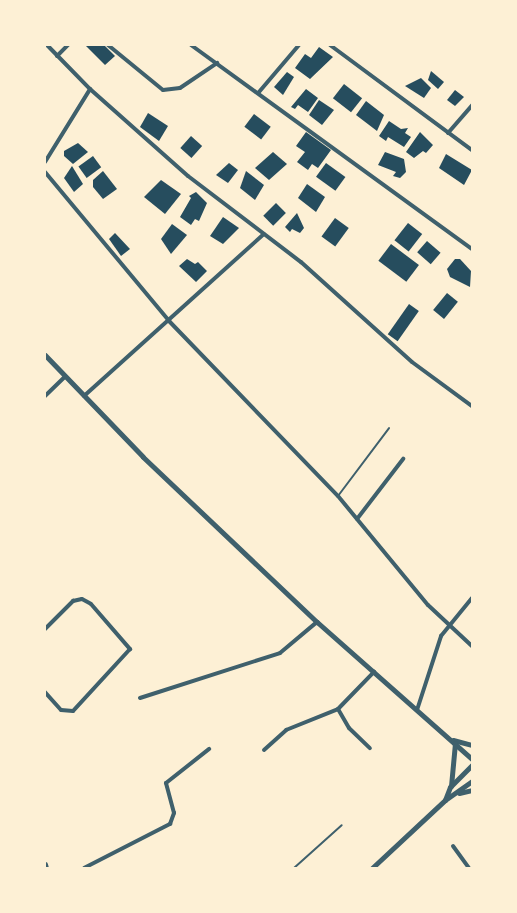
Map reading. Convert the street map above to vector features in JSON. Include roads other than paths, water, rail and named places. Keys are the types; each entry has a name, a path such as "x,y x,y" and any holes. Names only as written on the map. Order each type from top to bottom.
{"street":[{"path":"47,45 90,89 188,176 301,261 412,362 471,406 472,399"},
{"path":"57,56 68,45"},
{"path":"108,45 163,90 180,88 217,63"},
{"path":"191,45 259,92 472,249"},
{"path":"259,92 299,45"},
{"path":"330,45 472,150"},
{"path":"45,162 90,89"},
{"path":"448,133 472,105"},
{"path":"45,172 169,321 338,496 428,605 472,646"},
{"path":"83,397 264,234"},
{"path":"45,355 83,397 317,622 472,759"},
{"path":"45,396 65,377"},
{"path":"357,519 403,459"},
{"path":"417,710 434,654 449,624 472,598"},
{"path":"45,629 73,601 82,599 99,612 130,650 74,711 61,710 45,692"},
{"path":"140,698 280,653 317,622"},
{"path":"264,750 286,730 338,709 374,672"},
{"path":"338,709 349,728 370,748"},
{"path":"453,741 472,745"},
{"path":"445,800 450,787 453,741"},
{"path":"84,868 170,824 174,813 166,783 209,749"},
{"path":"450,787 472,765"},
{"path":"457,794 472,781"},
{"path":"372,868 445,800 472,790"},
{"path":"453,846 469,868"}],"lane":[{"path":"338,496 389,428"},
{"path":"294,868 342,825"}]}
